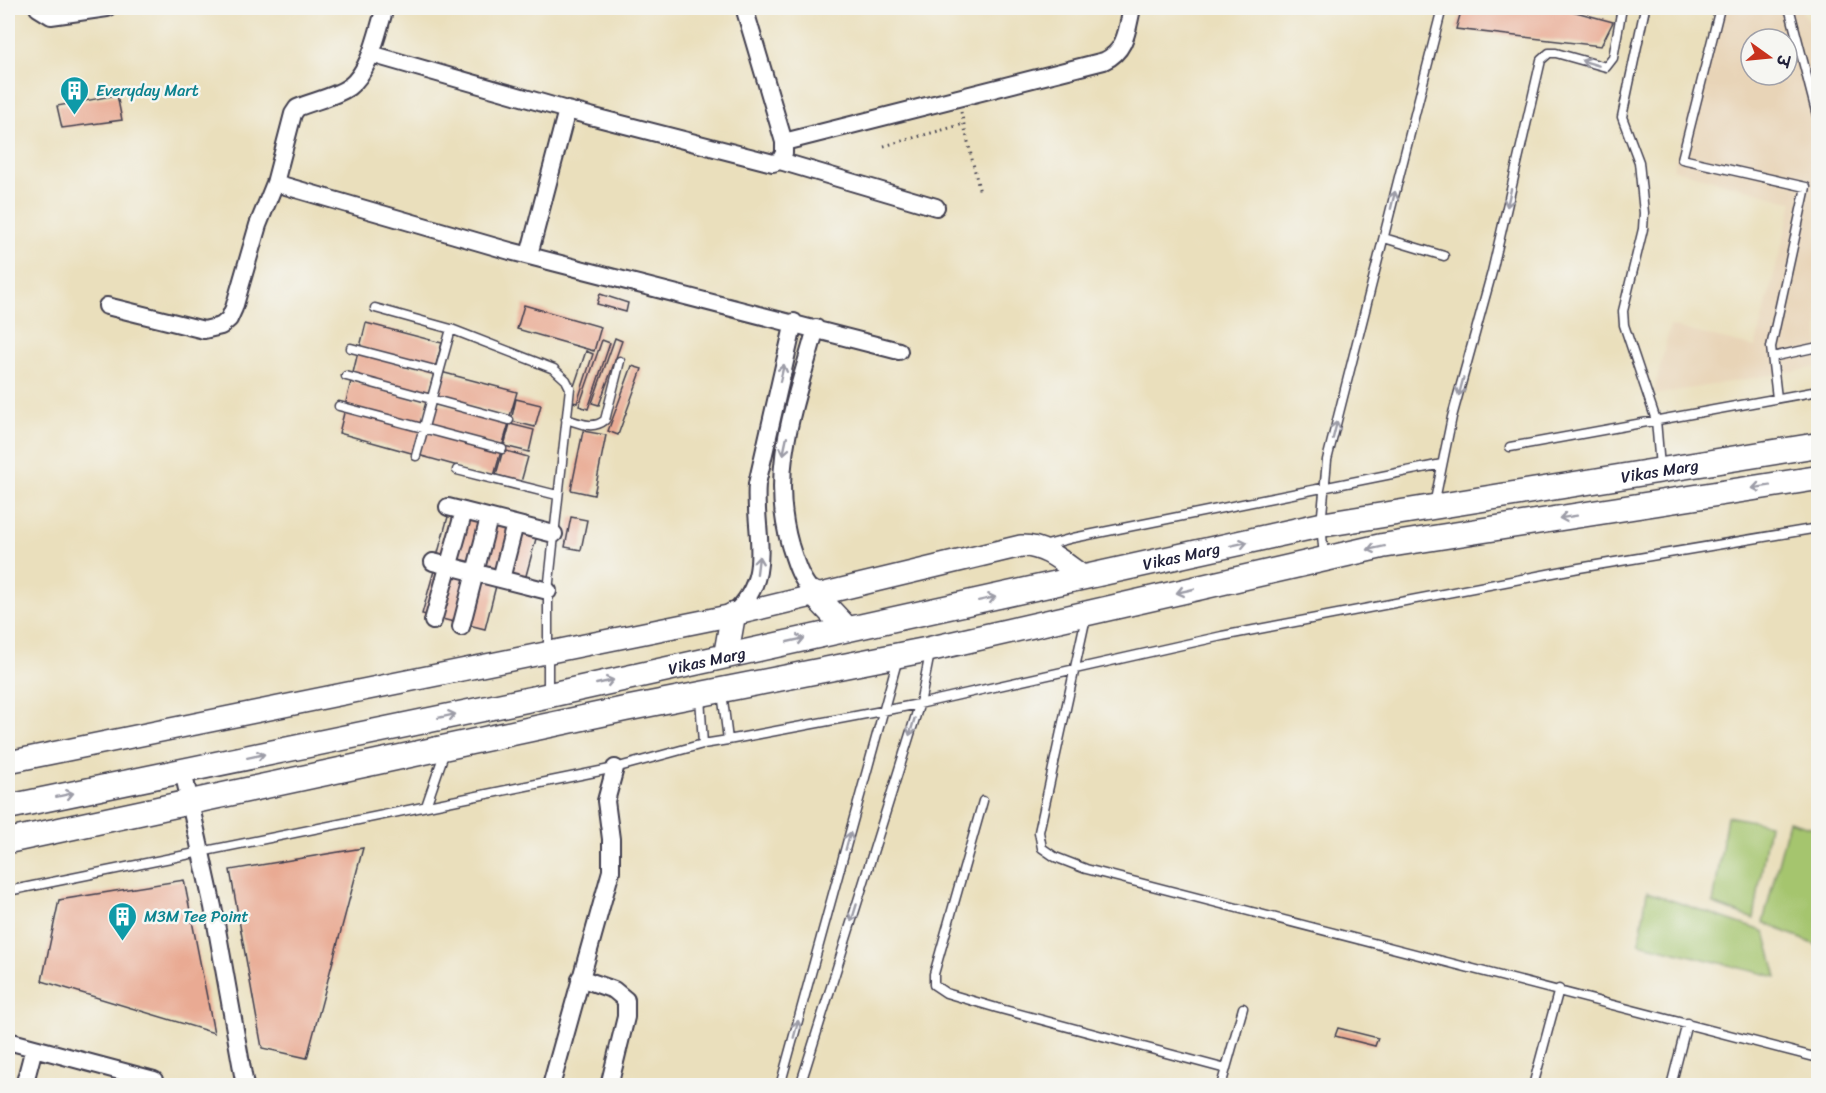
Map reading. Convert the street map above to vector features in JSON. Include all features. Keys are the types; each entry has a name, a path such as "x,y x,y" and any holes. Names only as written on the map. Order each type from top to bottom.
{"main road":[{"name":"Vikas Marg","path":"8,807 548,695 1321,525 1818,444"},
{"path":"8,841 711,692 930,650 1382,546 1818,478"},
{"path":"814,594 846,628"},
{"path":"726,655 733,615"}],"street":[{"path":"38,8 51,16 107,8"},
{"path":"106,306 204,330 221,326 229,319 258,225 275,183 290,124 297,108 349,87 364,68 385,8"},
{"path":"748,8 746,14 784,142 784,153 780,161"},
{"path":"784,142 1104,61 1116,56 1122,47 1132,8"},
{"path":"370,54 567,110 755,159 773,163 780,161 936,207"},
{"path":"529,255 567,110"},
{"path":"275,183 529,255 899,351"},
{"path":"733,615 749,600 755,585 759,558 757,484 794,322"},
{"path":"814,594 798,572 785,516 781,464 816,328"},
{"path":"433,621 441,564 456,509 554,534"},
{"path":"758,520 785,516"},
{"path":"461,627 489,518"},
{"path":"501,579 515,524"},
{"path":"8,762 733,615 1021,546 1038,548 1085,578"},
{"path":"441,564 548,591"},
{"path":"550,1086 611,871 606,801 615,768"},
{"path":"183,771 245,1086"},
{"path":"580,978 614,990 626,1000 626,1017 609,1086"},
{"path":"8,1041 154,1080"},
{"path":"24,1086 34,1048"}],"lane":[{"path":"1324,560 1321,525 1327,460 1442,8"},
{"path":"1434,505 1442,464 1492,272 1541,60 1549,53 1556,52 1606,67 1614,58 1622,8"},
{"path":"1645,8 1622,117 1639,162 1644,213 1643,229 1623,311 1624,324 1656,420 1660,470"},
{"path":"1720,8 1682,159 1806,187 1771,347 1777,398"},
{"path":"1787,8 1818,118"},
{"path":"1384,238 1444,256"},
{"path":"375,308 450,329 554,369 566,380 570,388 548,591 548,695"},
{"path":"416,456 450,329"},
{"path":"1772,357 1818,347"},
{"path":"351,348 439,371"},
{"path":"566,419 589,425 599,425 605,420 621,360"},
{"path":"346,376 508,420"},
{"path":"1510,447 1818,391"},
{"path":"339,406 502,449"},
{"path":"1038,548 1085,536 1442,464"},
{"path":"457,470 557,495"},
{"path":"8,891 615,768 703,744 919,704 1222,636 1579,568 1818,528"},
{"path":"1087,614 1039,832 1042,848 1055,857 1086,868 1818,1058"},
{"path":"801,1086 919,704 930,650"},
{"path":"780,1086 898,656"},
{"path":"711,692 728,741"},
{"path":"703,744 711,692"},
{"path":"426,806 446,747"},
{"path":"983,801 934,974 934,985 946,993 987,1005 1226,1068"},
{"path":"1533,1086 1559,989"},
{"path":"1221,1086 1243,1008"},
{"path":"1671,1086 1687,1023"}],"path":[{"path":"958,99 980,193"},
{"path":"884,146 964,124"}],"shaded area":[{"path":"1718,8 1800,8 1812,27 1818,50 1818,367 1653,395 1670,326 1755,347 1793,202 1673,169"}],"green space":[{"path":"1727,816 1769,824 1754,919 1713,904"},
{"path":"1789,821 1818,829 1818,946 1763,922"},
{"path":"1647,892 1765,932 1777,977 1639,943"}],"building":[{"path":"1462,8 1561,8 1613,22 1601,46 1456,29"},
{"path":"117,95 122,120 62,128 57,106"},
{"path":"600,294 628,303 626,312 597,304"},
{"path":"524,305 601,327 594,351 517,329"},
{"path":"366,323 442,343 435,368 360,347"},
{"path":"615,338 622,341 599,405 592,403"},
{"path":"602,340 610,343 588,409 579,406"},
{"path":"586,351 593,354 577,403 569,401"},
{"path":"358,352 434,373 428,397 352,377"},
{"path":"632,366 642,369 618,435 608,431"},
{"path":"441,372 517,392 510,416 435,396"},
{"path":"351,381 427,402 421,426 345,406"},
{"path":"516,399 541,405 535,427 511,421"},
{"path":"433,402 509,423 502,447 426,427"},
{"path":"345,409 421,429 415,454 339,433"},
{"path":"510,424 534,430 529,452 504,446"},
{"path":"425,431 501,451 494,476 418,455"},
{"path":"583,431 606,435 594,495 571,490"},
{"path":"503,450 528,457 521,482 496,475"},
{"path":"449,513 459,515 446,563 436,560"},
{"path":"466,517 484,522 471,570 453,565"},
{"path":"571,517 587,520 581,550 565,547"},
{"path":"492,524 511,529 498,576 479,571"},
{"path":"518,530 537,535 524,583 505,578"},
{"path":"435,567 444,569 432,616 422,614"},
{"path":"451,570 471,575 458,623 438,618"},
{"path":"477,577 497,582 485,629 465,624"},
{"name":"M3M Tee Point","path":"363,848 307,1058 262,1048 230,870"},
{"name":"M3M Tee Point","path":"184,880 214,1033 42,981 59,900"},
{"path":"1338,1028 1378,1038 1375,1046 1335,1036"}],"place":[{"name":"Everyday Mart","path":"75,116"},
{"name":"M3M Tee Point","path":"123,942"}]}
